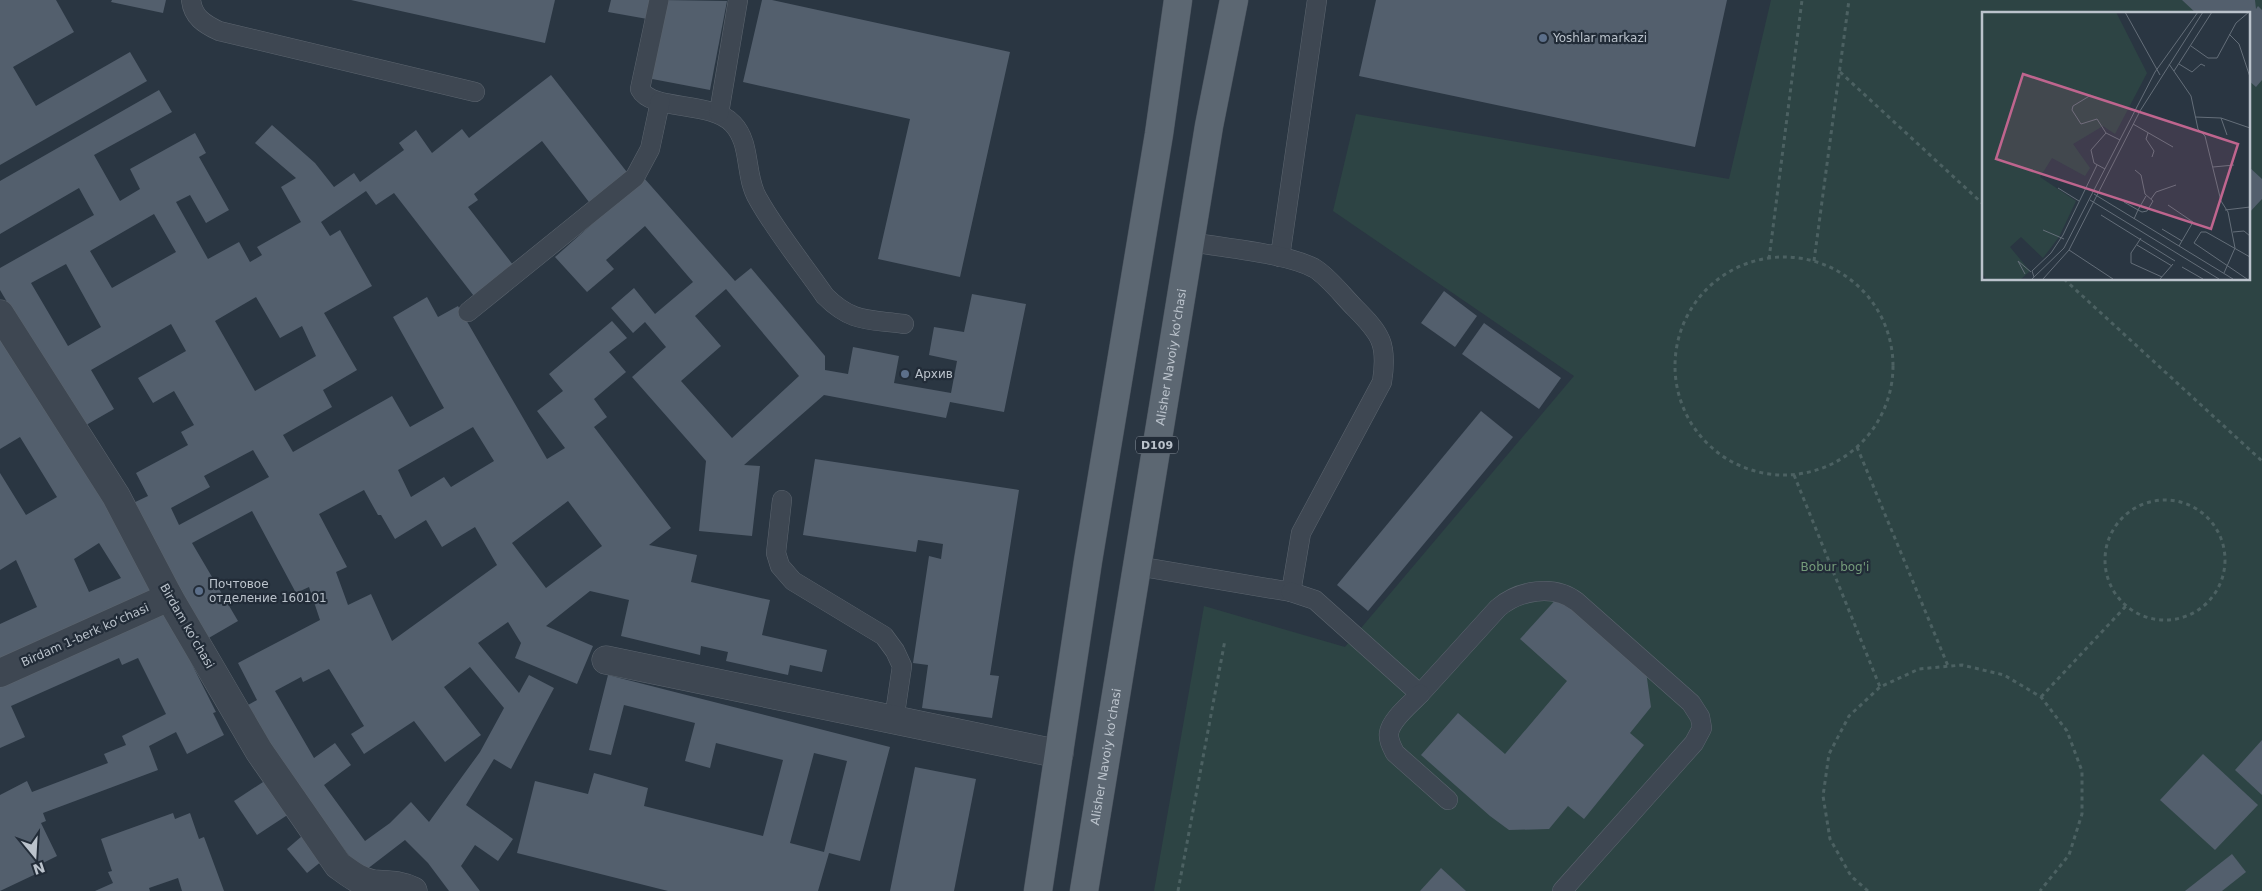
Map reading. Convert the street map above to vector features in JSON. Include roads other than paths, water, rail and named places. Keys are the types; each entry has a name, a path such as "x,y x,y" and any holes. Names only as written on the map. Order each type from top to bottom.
{"main road":[{"path":"1157,0 1174,38"},
{"path":"1038,891 1174,38 1178,0"},
{"name":"Alisher Navoiy ko'chasi","path":"1084,891 1191,242 1234,0"}],"street":[{"name":"Birdam koʻchasi","path":"0,314 116,496 169,597 259,752 338,865 356,878 372,884 395,884 413,891"},
{"name":"Birdam 1-berk koʻchasi","path":"0,673 169,597"},
{"path":"606,660 1059,754"}],"lane":[{"path":"191,0 192,9 203,23 218,31 474,92"},
{"path":"659,0 640,89 649,99 719,113 734,124 742,136 756,197 825,296 839,310 855,318 904,324"},
{"path":"719,113 738,0"},
{"path":"1280,257 1317,0"},
{"path":"468,312 635,177 650,149 660,102"},
{"path":"1191,242 1280,257 1315,269 1371,324 1382,339 1385,362 1382,382 1302,534 1291,592"},
{"path":"782,500 776,553 780,566 793,581 884,636 895,651 902,666 894,720"},
{"path":"1137,566 1291,592 1315,600 1420,694"},
{"path":"1448,800 1395,752 1390,742 1389,733 1394,723 1498,608 1508,600 1530,592 1558,592 1570,596 1691,703 1700,717 1702,728 1694,743 1562,891"}],"place":[{"name":"Yoshlar markazi","path":"1543,38"},
{"name":"Архив","path":"905,374"},
{"name":"Почтовое отделение 160101","path":"199,591"}],"park label":[{"name":"Bobur bog'i","path":"1835,567"}]}
